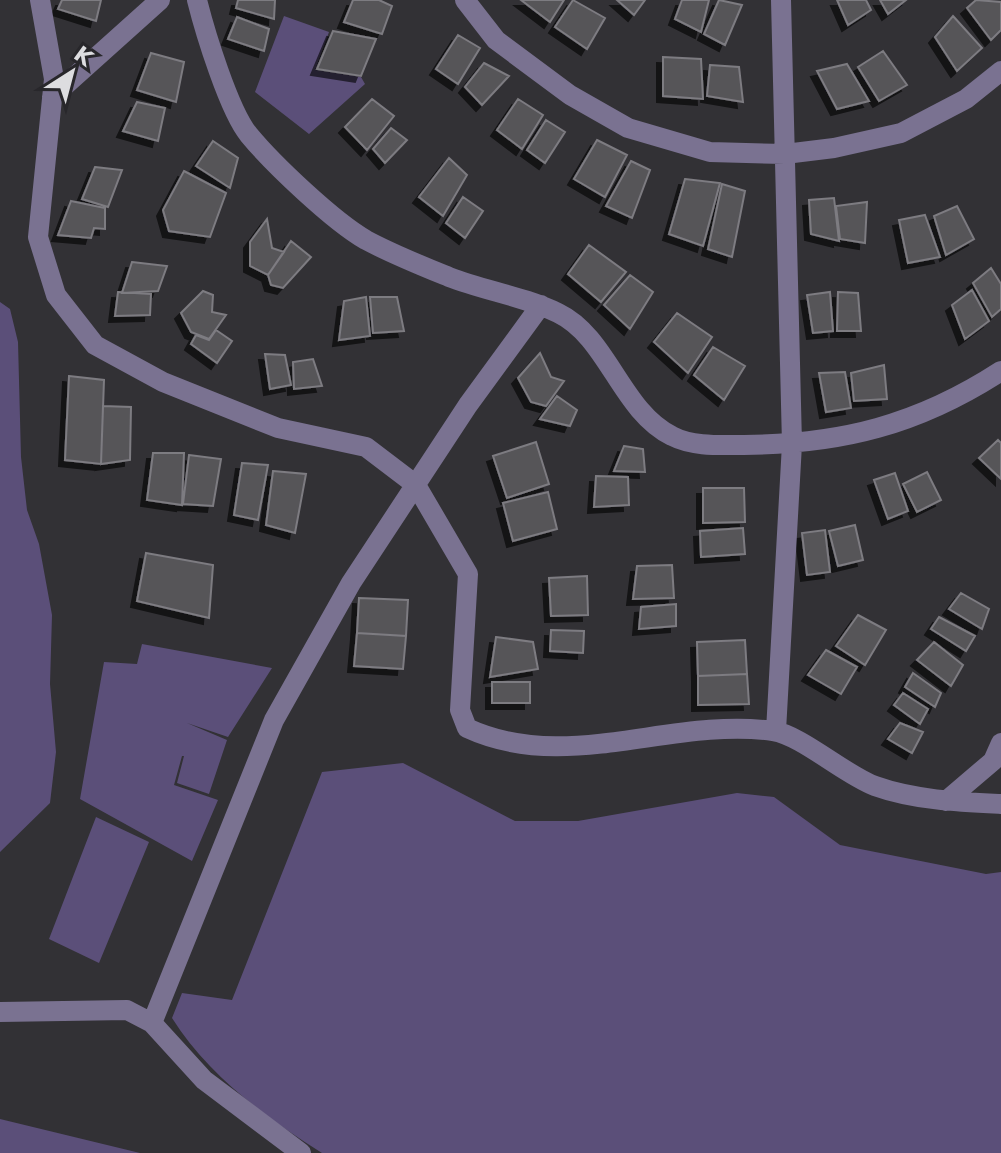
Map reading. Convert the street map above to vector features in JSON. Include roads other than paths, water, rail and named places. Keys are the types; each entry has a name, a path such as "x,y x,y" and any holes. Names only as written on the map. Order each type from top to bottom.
{"street":[{"path":"40,0 54,79 38,237 56,295 95,345 163,382 278,428 366,447 416,485 468,574 460,710 467,728 488,738 563,749 693,731 776,731 874,786 946,801 1001,804"},
{"path":"52,97 160,0"},
{"path":"197,0 208,42 247,133 308,192 364,239 451,278 541,305 570,319 641,409 672,436 710,445 792,444 879,431 970,391 1001,371"},
{"path":"465,0 496,40 570,95 628,128 710,152 785,154 834,148 901,133 966,99 1001,71"},
{"path":"776,731 792,444 781,0"},
{"path":"152,1023 274,720 351,583 541,305"},
{"path":"946,801 993,761 1001,743"},
{"path":"0,1012 127,1010 152,1023 204,1080 301,1153"}]}
